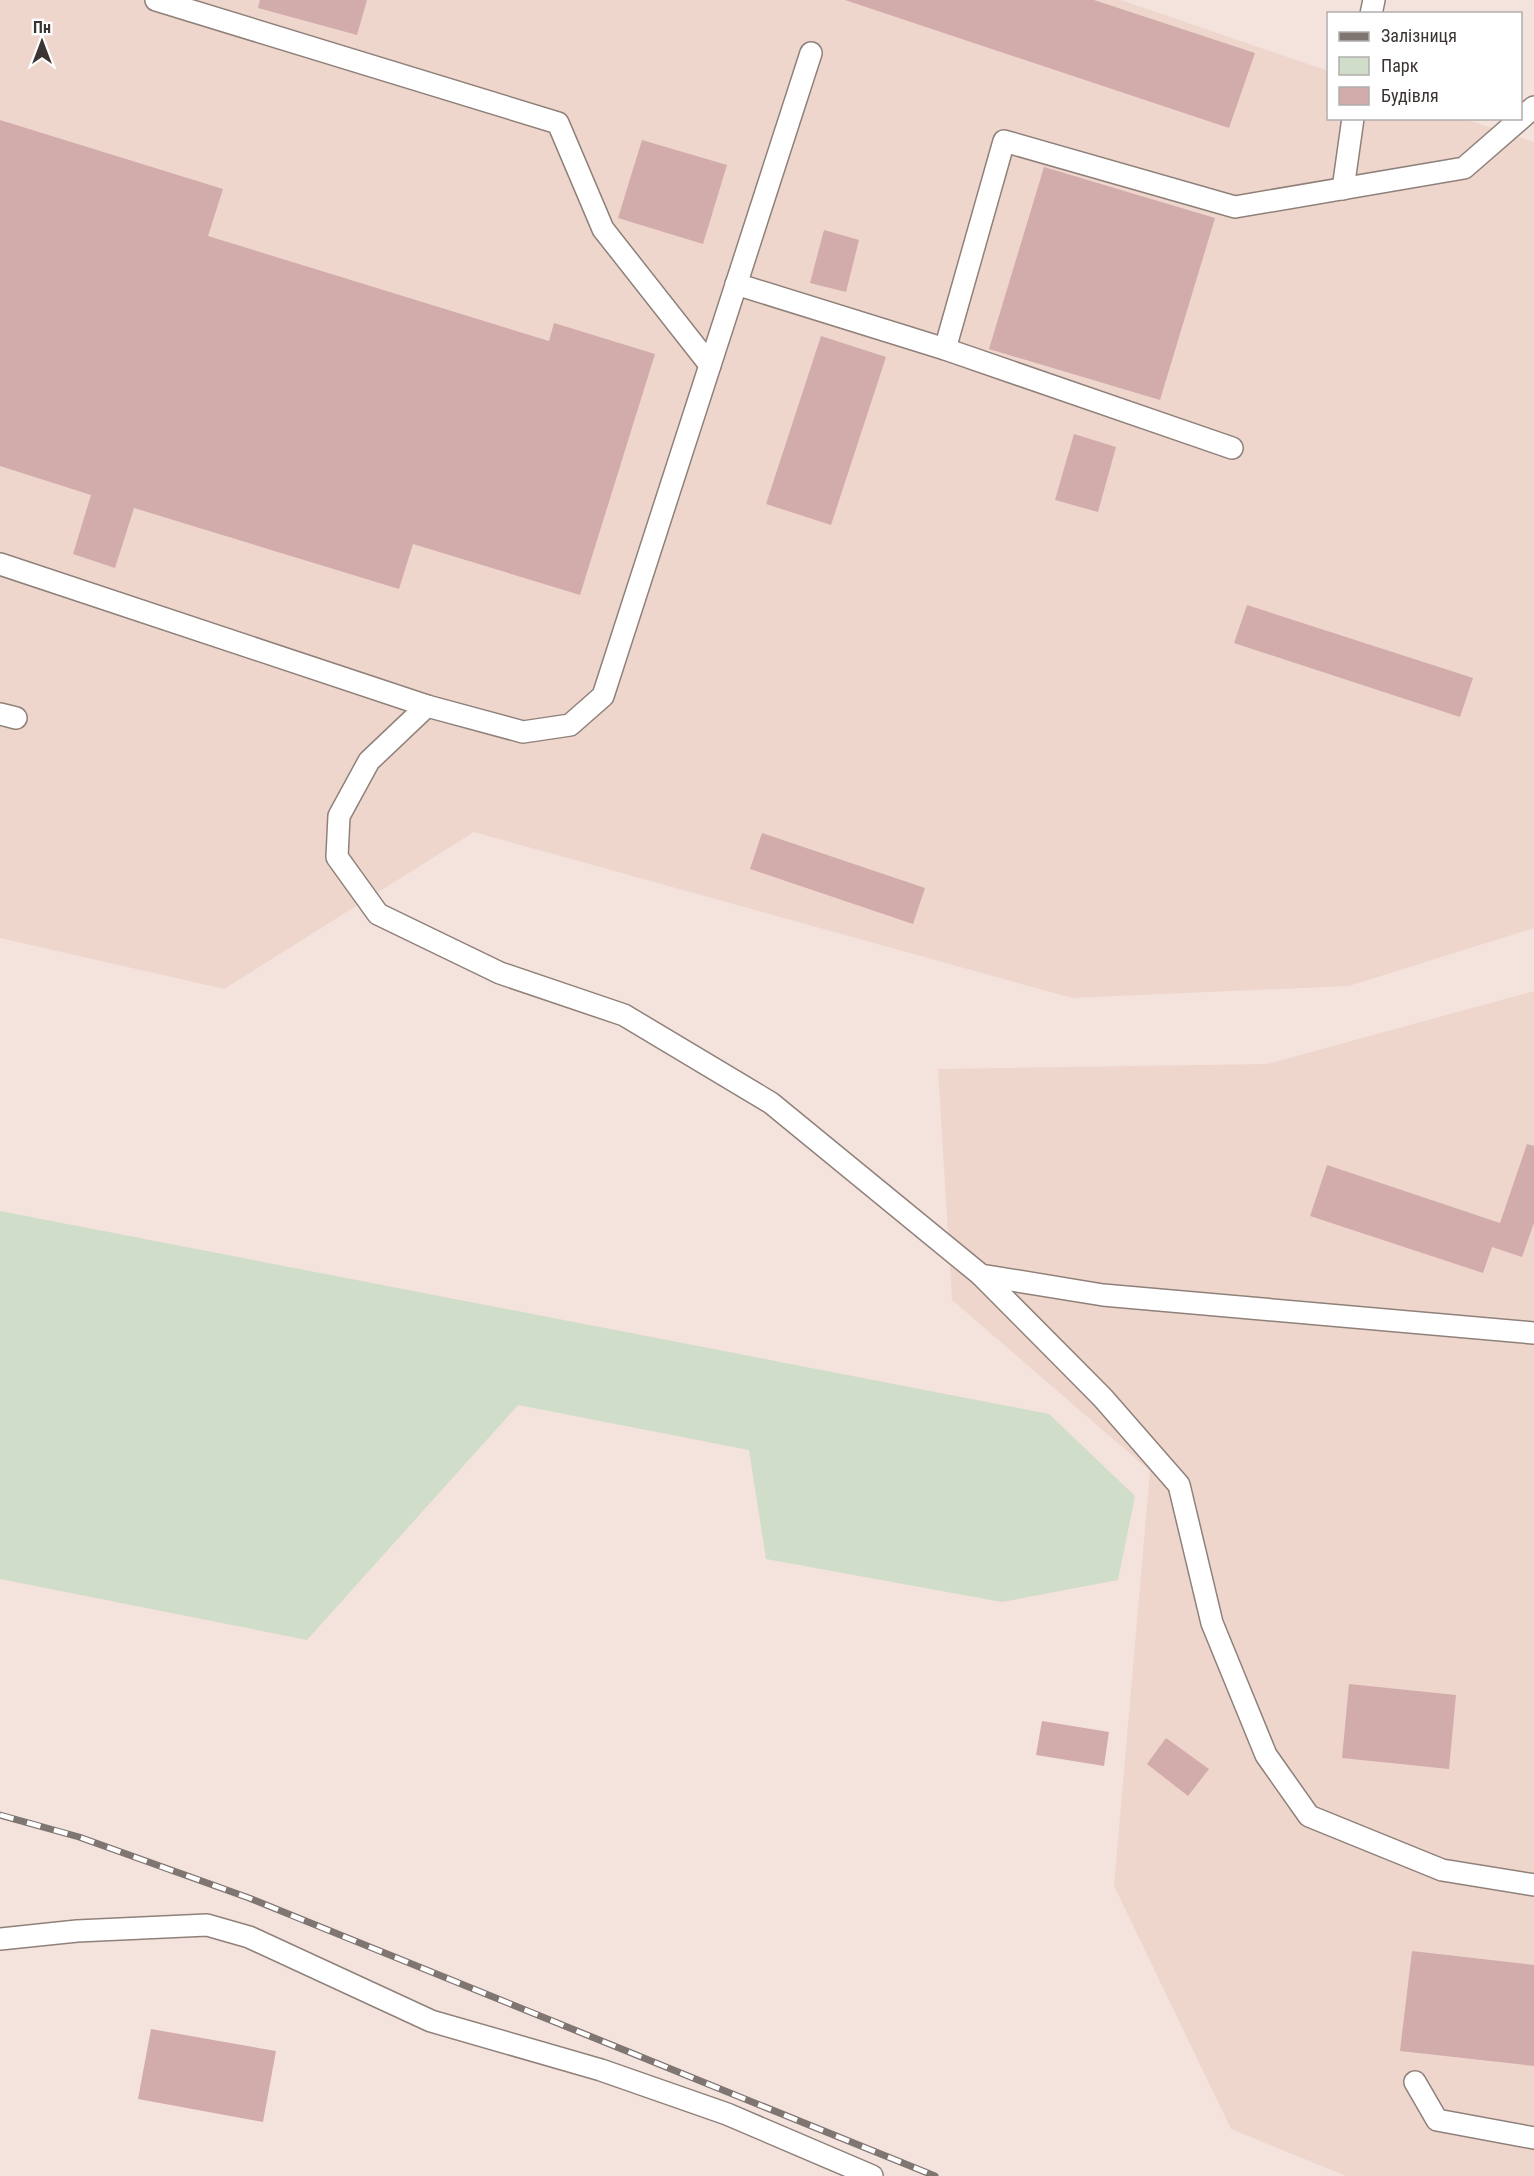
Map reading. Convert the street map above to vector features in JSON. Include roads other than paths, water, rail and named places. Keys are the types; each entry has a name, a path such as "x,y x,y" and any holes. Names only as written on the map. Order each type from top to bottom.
{"lane":[{"path":"156,0 558,123 603,229 710,365"},
{"path":"0,564 427,706 523,732 570,725 603,696 811,53"},
{"path":"1522,117 1534,106"},
{"path":"1343,189 1353,120"},
{"path":"945,350 1004,141 1235,207 1464,168 1518,120"},
{"path":"736,284 945,350 1232,448"},
{"path":"427,706 369,760 339,816 337,857 378,914 500,973 624,1015 771,1103 981,1275 1103,1398 1179,1485 1217,1634 1266,1755 1309,1816 1443,1870 1534,1885"},
{"path":"981,1275 1103,1295 1534,1333"},
{"path":"0,1939 77,1931 207,1924 249,1937 430,2021 601,2070 717,2111 872,2176"},
{"path":"1415,2082 1437,2120 1534,2139"}],"railway":[{"path":"0,1815 79,1837 249,1898 935,2176"}]}
